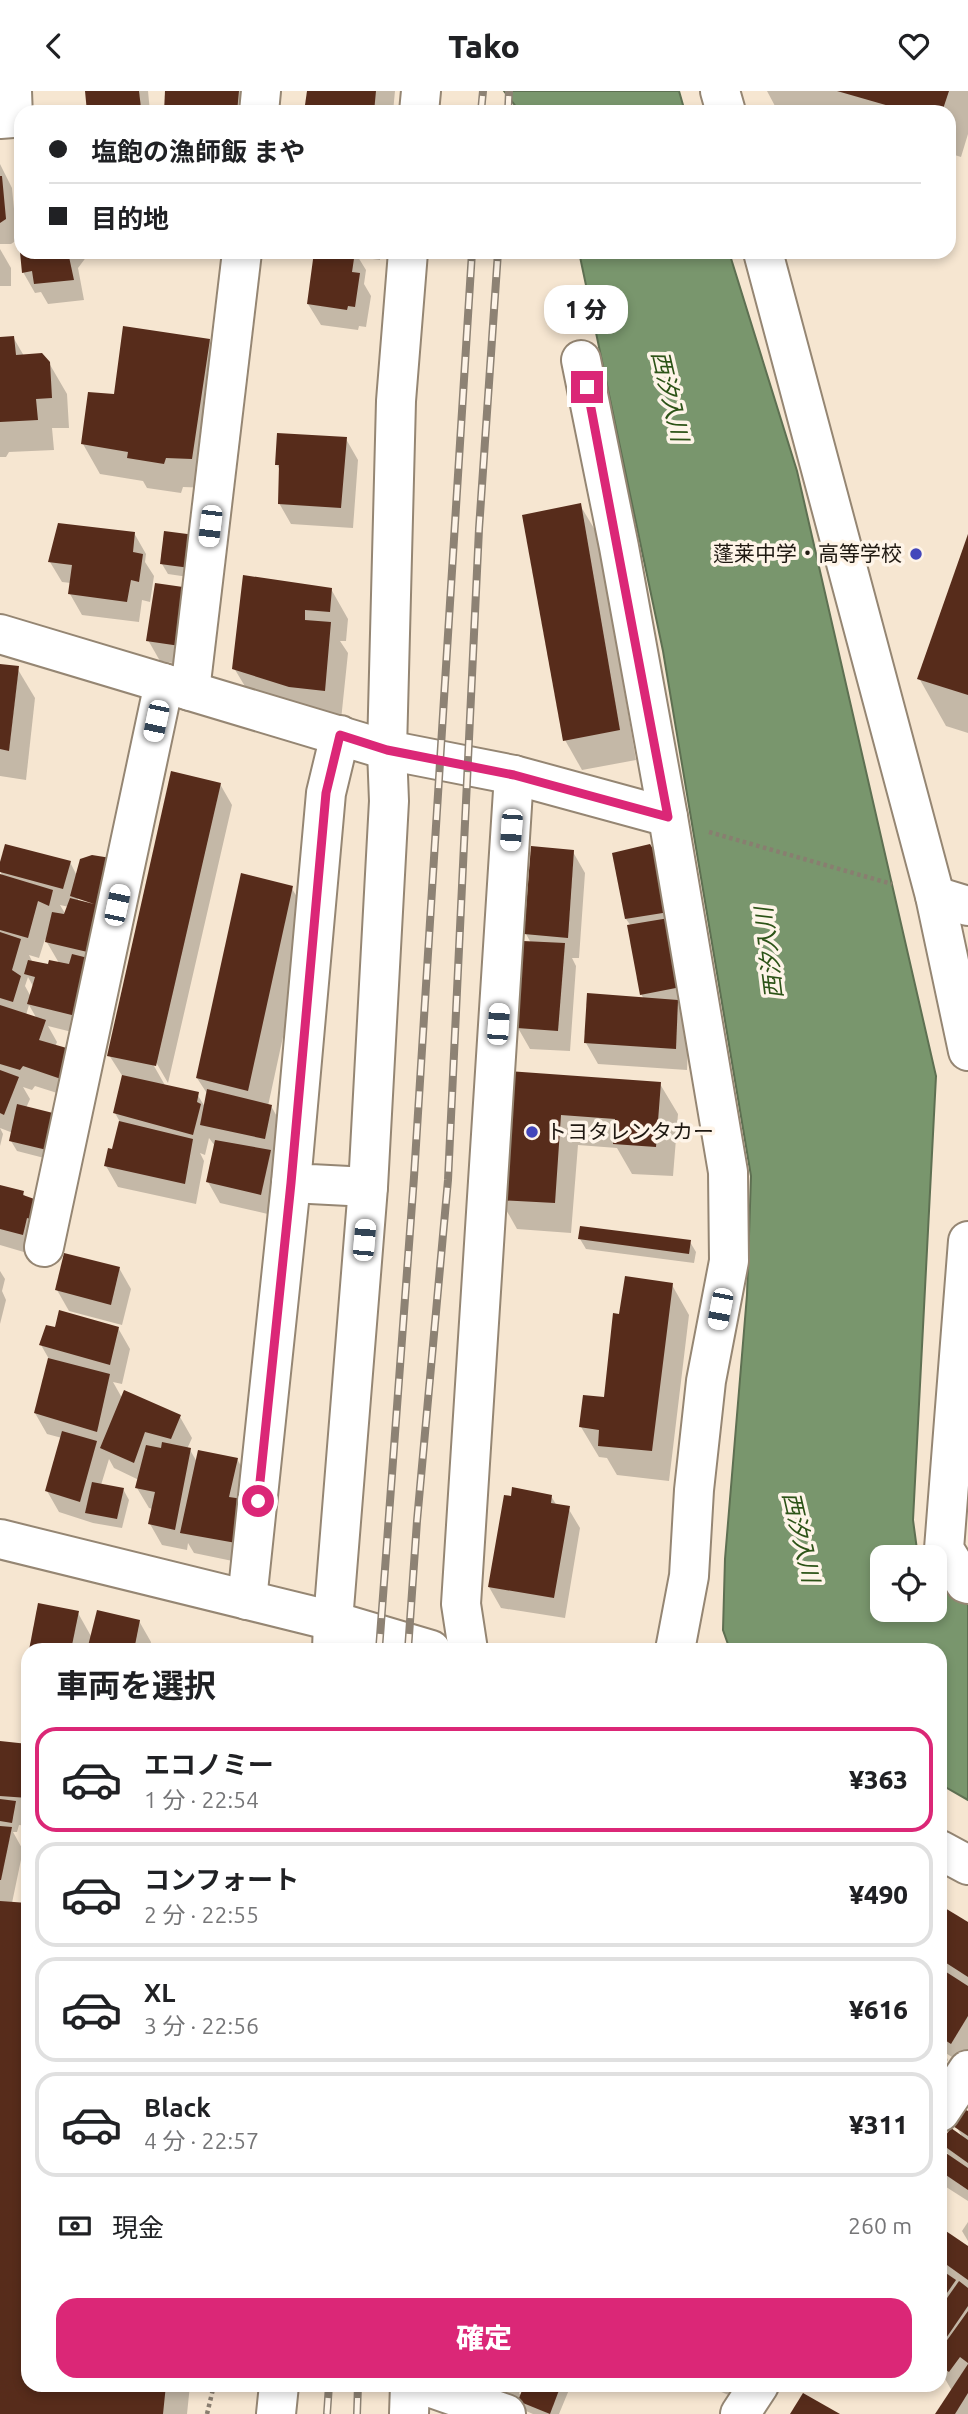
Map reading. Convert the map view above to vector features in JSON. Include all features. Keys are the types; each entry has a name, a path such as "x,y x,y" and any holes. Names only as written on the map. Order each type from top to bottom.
{"street":[{"path":"0,119 13,118 12,91"},
{"path":"44,1247 177,687 241,259"},
{"path":"332,1635 369,1187 389,801 387,750 397,401 407,259"},
{"path":"765,259 951,901 968,1051"},
{"path":"581,360 619,547 683,823 728,1172 729,1261 706,1381 694,1490 689,1576 676,1643"},
{"path":"0,634 387,750 514,775 683,823"},
{"path":"247,1600 291,1183 326,793 340,735"},
{"path":"467,1643 461,1604 514,775"},
{"path":"291,1183 369,1187"},
{"path":"968,1241 944,1549 968,1584"},
{"path":"0,1539 247,1600 332,1635 384,1643"},
{"path":"947,1854 968,1865"},
{"path":"947,2102 968,2070"},
{"path":"276,2414 278,2392"},
{"path":"409,2414 410,2392"},
{"path":"443,2392 506,2414"},
{"path":"740,2414 754,2392"}],"path":[{"path":"683,823 895,885"},
{"path":"207,2414 212,2392"}],"water":[{"path":"504,91 679,91 683,105 515,105"},
{"name":"西汐入川","path":"580,259 731,259 797,471 936,1076 913,1520 916,1545 870,1545 870,1622 947,1622 947,1593 968,1603 968,1800 947,1788 947,1643 728,1643 723,1630 725,1559 747,1295 751,1176 663,651"}],"building":[{"path":"85,91 139,91 141,105 86,105"},
{"path":"165,91 239,91 238,105 164,105"},
{"path":"307,91 376,91 375,105 305,105"},
{"path":"837,91 949,91 944,105 886,105"},
{"path":"0,176 6,219 0,223"},
{"path":"21,259 70,259 74,280 34,284 32,271 22,273"},
{"path":"313,259 354,259 352,272 360,273 355,307 348,306 347,310 307,304"},
{"path":"123,326 210,339 192,459 166,458 164,464 127,458 128,452 81,444 88,392 114,394"},
{"path":"14,336 16,355 42,353 50,362 52,398 36,399 38,420 0,422 0,337"},
{"path":"277,433 347,437 341,508 278,504 279,465 275,465"},
{"path":"581,503 620,730 563,741 522,515"},
{"path":"58,523 135,532 133,552 143,554 139,582 131,580 127,602 68,594 72,565 48,562"},
{"path":"164,531 195,535 190,568 160,564"},
{"path":"968,534 968,695 917,679"},
{"path":"243,575 332,588 330,612 305,610 305,620 331,622 325,691 289,687 232,669"},
{"path":"155,583 190,588 180,646 146,641"},
{"path":"0,664 19,666 9,751 0,749"},
{"path":"171,771 221,783 156,1066 107,1056"},
{"path":"5,844 71,861 63,889 0,872"},
{"path":"650,844 659,859 669,912 625,919 612,853"},
{"path":"531,846 574,850 568,938 524,934"},
{"path":"92,855 117,859 96,954 45,942 52,912 64,914 70,898 94,904 70,896 80,859"},
{"path":"241,873 293,886 248,1091 196,1078"},
{"path":"0,874 53,890 49,906 38,901 28,938 0,930"},
{"path":"669,918 681,987 640,995 627,925"},
{"path":"0,932 21,939 12,970 21,976 13,1002 0,998"},
{"path":"523,941 565,943 558,1031 517,1028"},
{"path":"72,954 96,960 84,1018 27,1004 35,977 24,974 28,960 69,964"},
{"path":"587,993 678,1000 676,1049 584,1043"},
{"path":"0,1005 46,1020 39,1040 70,1049 61,1079 23,1066 20,1070 0,1064"},
{"path":"0,1070 19,1077 4,1115 0,1113"},
{"name":"トヨタレンタカー","path":"508,1071 661,1082 656,1147 613,1144 615,1119 561,1115 555,1203 498,1200"},
{"path":"122,1075 199,1092 197,1102 201,1104 193,1135 113,1113"},
{"path":"207,1089 272,1105 265,1139 200,1125"},
{"path":"17,1104 61,1115 47,1150 9,1141"},
{"path":"119,1121 193,1139 185,1184 104,1166 108,1148 112,1149"},
{"path":"215,1140 271,1150 261,1195 206,1182"},
{"path":"0,1185 24,1191 23,1195 40,1201 34,1220 27,1218 23,1235 0,1229"},
{"path":"580,1226 691,1240 689,1254 578,1239"},
{"path":"64,1253 120,1267 111,1305 55,1290"},
{"path":"625,1276 673,1283 652,1451 598,1446 599,1430 579,1427 583,1395 604,1397 613,1313 619,1314"},
{"path":"59,1310 119,1327 110,1365 39,1345 46,1325 55,1327"},
{"path":"48,1358 110,1374 97,1432 34,1413"},
{"path":"124,1390 181,1415 171,1439 145,1432 134,1463 100,1448"},
{"path":"62,1431 97,1441 80,1502 45,1491"},
{"path":"162,1442 191,1448 175,1530 148,1524 155,1492 135,1488 146,1445 161,1448"},
{"path":"198,1450 238,1458 229,1497 243,1499 236,1543 180,1533"},
{"path":"92,1482 124,1488 117,1519 85,1513"},
{"path":"512,1487 552,1495 551,1503 570,1506 554,1598 488,1587 504,1495 511,1496"},
{"path":"38,1603 79,1611 72,1643 30,1643"},
{"path":"97,1610 140,1620 135,1643 89,1643"},
{"path":"0,1741 21,1743 21,1798 0,1796"},
{"path":"0,1799 16,1801 12,1823 0,1821"},
{"path":"0,1826 12,1827 1,1880 0,1880"},
{"path":"0,1901 21,1902 21,2392 165,2392 163,2414 0,2414"},
{"path":"947,1909 968,1922 968,1977 947,1964"},
{"path":"947,1972 968,1986 968,2016 951,2044 947,2041"},
{"path":"966,2110 968,2111 968,2136 953,2126"},
{"path":"951,2128 968,2140 968,2163 947,2148 947,2133"},
{"path":"947,2154 968,2168 968,2190 947,2176"},
{"path":"947,2232 968,2246 968,2280 947,2265"},
{"path":"947,2274 956,2280 947,2293"},
{"path":"959,2281 968,2288 968,2306 947,2337 947,2298"},
{"path":"968,2311 968,2363 960,2357 949,2372 947,2340"},
{"path":"968,2364 968,2393 955,2414 935,2414"},
{"path":"521,2392 558,2392 550,2414 518,2401"},
{"path":"803,2393 840,2414 790,2414"}],"railway":[{"path":"482,105 483,91"},
{"path":"508,105 509,91"},
{"path":"380,1643 414,1177 472,259"},
{"path":"408,1643 448,1180 479,529 498,259"},
{"path":"327,2414 329,2392"},
{"path":"357,2414 358,2392"}],"place":[{"name":"蓬莱中学・高等学校","path":"916,554"},
{"name":"トヨタレンタカー","path":"532,1132"}],"route":[{"path":"258,1501 291,1183 326,793 340,735 387,750 514,775 668,817 587,387"}]}
